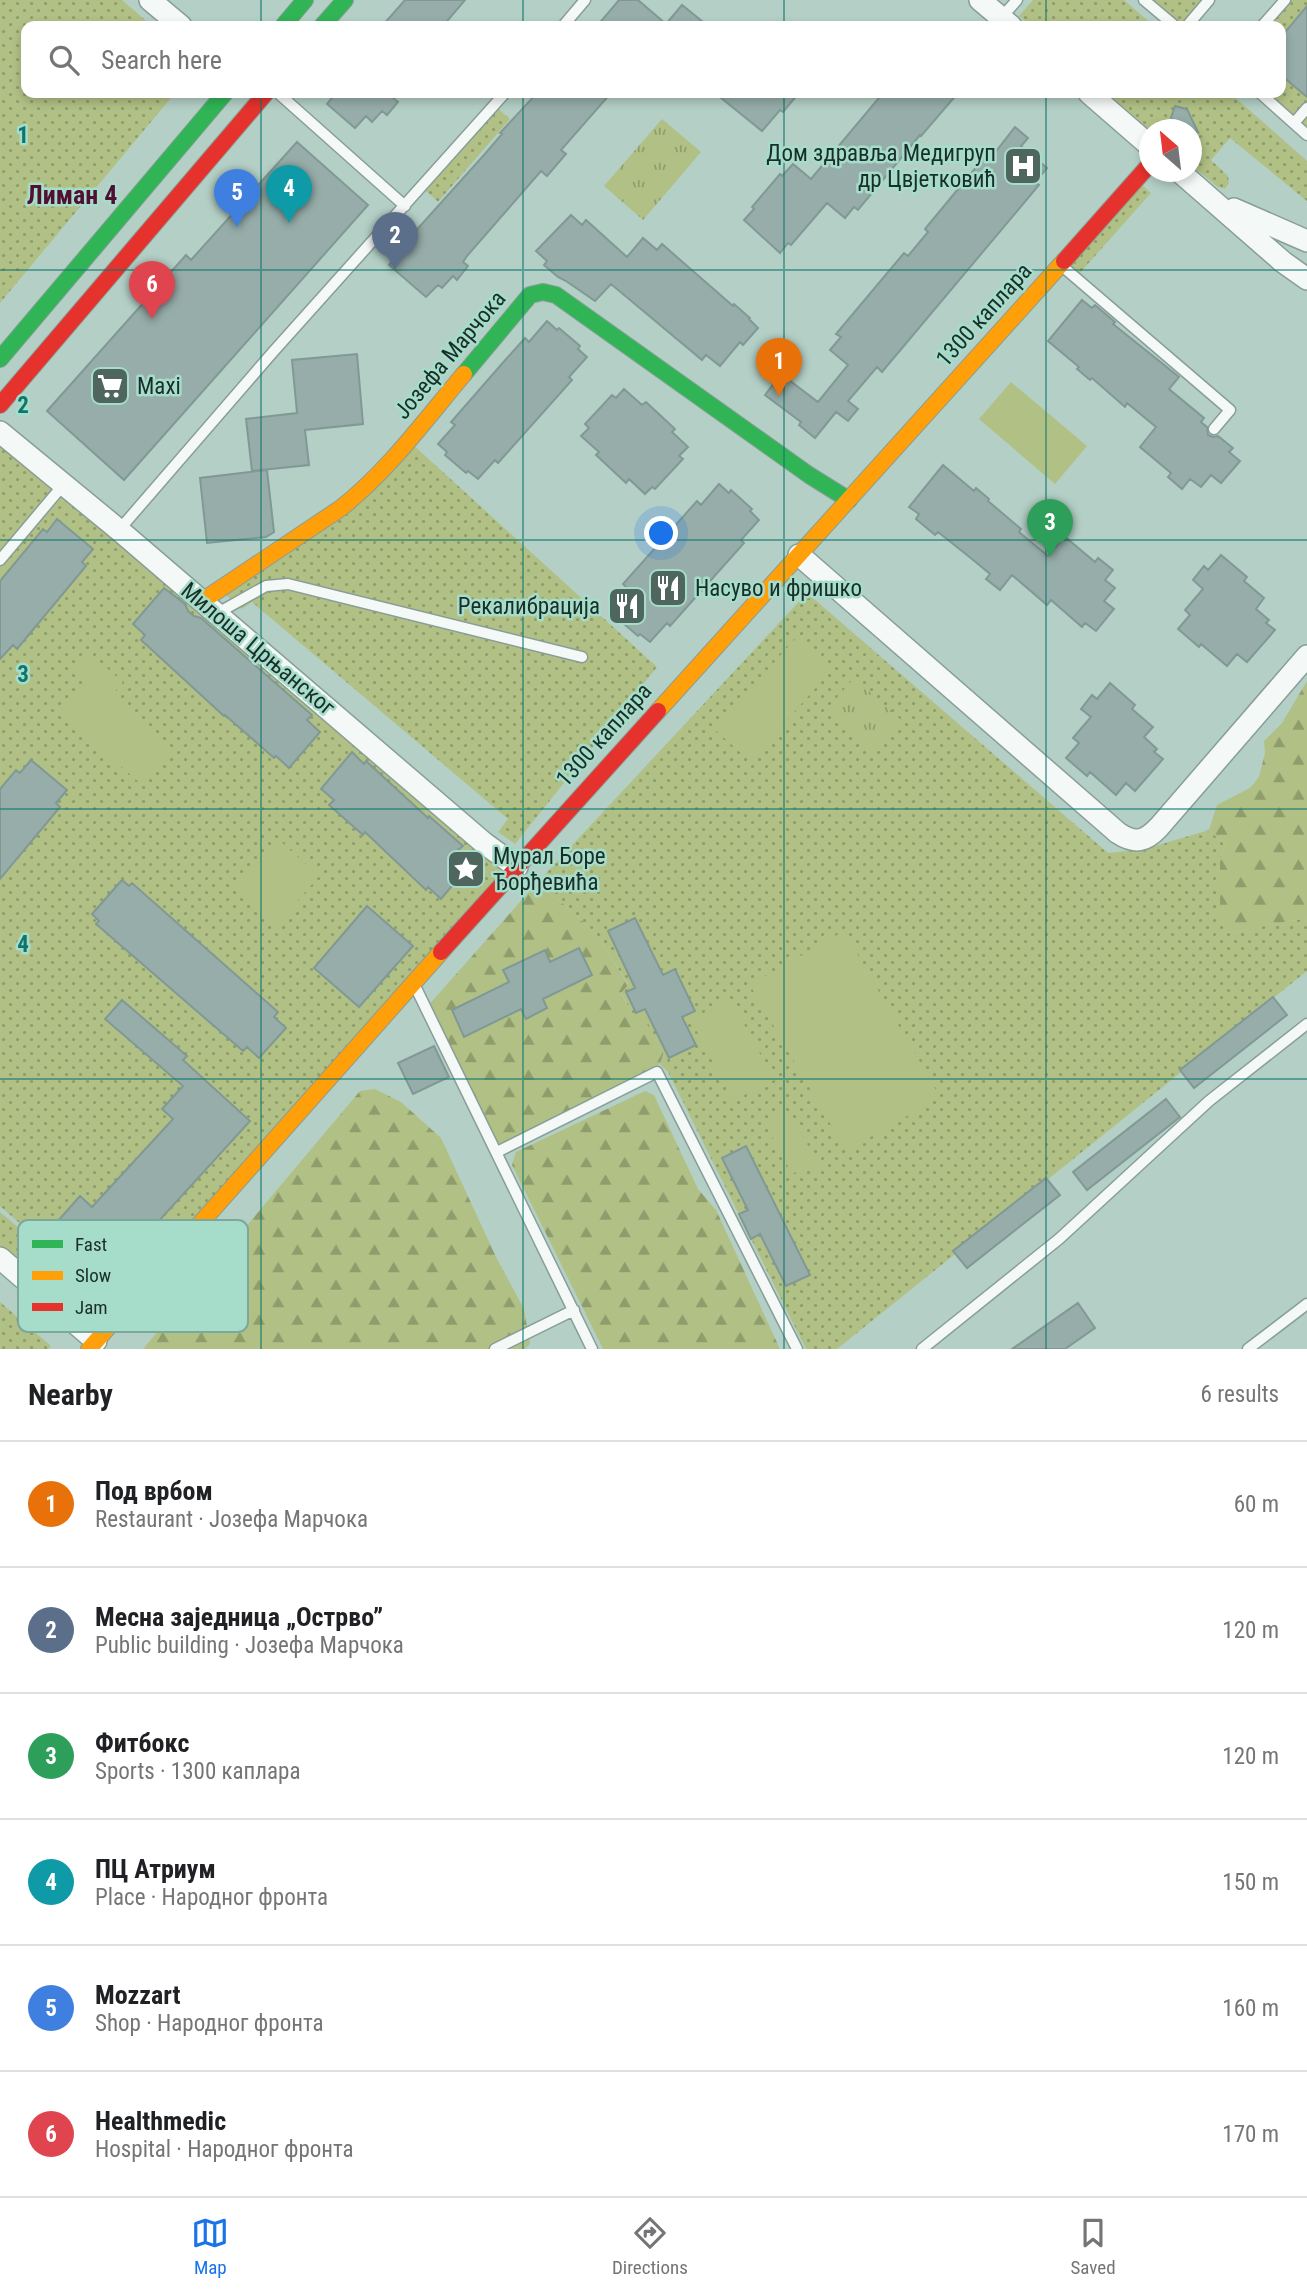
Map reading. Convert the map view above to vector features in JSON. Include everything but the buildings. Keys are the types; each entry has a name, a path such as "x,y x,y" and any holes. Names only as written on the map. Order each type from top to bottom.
{"street":[{"path":"150,0 175,21"},
{"path":"287,21 305,0"},
{"path":"327,21 345,0"},
{"path":"980,0 1005,21"},
{"path":"0,359 222,98"},
{"path":"0,405 262,98"},
{"path":"1095,98 1139,136"},
{"name":"1300 каплара","path":"203,1220 1139,175"},
{"path":"1192,182 1283,262 1307,279"},
{"path":"1213,199 1307,241"},
{"name":"Јозефа Марчока","path":"209,608 360,493 530,295 538,292 556,295 809,475 849,500"},
{"name":"Милоша Црњанског","path":"0,432 119,530 484,843 517,867"},
{"path":"799,555 1118,833 1131,841 1142,840 1159,827 1307,656"},
{"path":"0,1258 18,1275"},
{"path":"79,1332 93,1345"}],"lane":[{"path":"567,21 585,0"},
{"path":"1006,21 1017,0"},
{"path":"1144,0 1169,21"},
{"path":"1191,21 1209,0"},
{"path":"1266,21 1285,0"},
{"path":"284,98 405,206"},
{"path":"119,530 273,352 501,98"},
{"path":"1265,98 1307,135"},
{"path":"1294,123 1307,108"},
{"path":"1060,265 1230,410 1214,429"},
{"path":"0,560 64,484"},
{"path":"209,608 265,586 288,584 582,657"},
{"path":"413,983 592,1349"},
{"path":"922,1349 1059,1239 1209,1101 1307,1024"},
{"path":"497,1152 657,1072 797,1349"},
{"path":"1248,1349 1307,1304"},
{"path":"495,1349 573,1310"}],"green space":[{"path":"0,0 122,0 146,21 21,21 21,98 171,98 0,303"},
{"path":"1033,0 1124,0 1148,21 1025,21 1019,16"},
{"path":"1144,0 1209,0 1191,21 1168,21"},
{"path":"1284,0 1307,0 1307,136 1265,98 1286,98 1286,21 1266,21"},
{"path":"1113,98 1236,98 1307,161 1307,201 1230,138 1211,160 1228,176 1229,183 1225,189 1218,187 1202,174 1202,119 1139,121"},
{"path":"495,106 510,119 438,202 424,189"},
{"path":"662,119 701,152 643,220 604,186"},
{"path":"1142,185 1151,193 1078,275 1069,267"},
{"path":"1011,382 1087,446 1055,484 979,419"},
{"path":"3,443 517,867 203,1220 18,1222 0,1206 0,449"},
{"path":"411,443 657,667 515,844 498,832 508,819 252,602 242,609 220,590"},
{"path":"807,593 1108,853 1145,849 1209,830 1225,845 1220,859 1220,918 1227,933 1307,918 1307,971 837,1349 806,1349 668,1072 660,1064 663,1055 643,1017 633,1016 621,992 628,984 596,934 566,906 536,884"},
{"path":"795,639 831,671 750,761 714,729"},
{"path":"87,651 123,682 111,696 173,751 142,785 58,710 84,681 71,669"},
{"path":"854,678 901,720 872,752 825,711"},
{"path":"1307,681 1307,918 1227,933 1220,918 1220,859 1225,845 1209,830 1217,805 1250,788 1259,777 1265,753 1264,741 1282,723"},
{"path":"278,839 319,876 276,926 234,888"},
{"path":"536,884 566,906 596,934 628,985 621,993 633,1016 643,1016 663,1055 660,1064 501,1144 489,1137 426,1008"},
{"path":"844,931 940,1097 846,1151 750,985"},
{"path":"730,998 774,1080 733,1101 691,1020"},
{"path":"375,1089 401,1102 441,1138 496,1257 524,1309 530,1344 525,1349 143,1349 157,1332 248,1332 248,1224 360,1091"},
{"path":"645,1091 654,1095 698,1189 716,1210 780,1349 603,1349 512,1165 516,1152"},
{"path":"788,1111 821,1168 815,1171 810,1165 792,1174 765,1123"},
{"path":"0,1212 18,1227 18,1274 0,1258"},
{"path":"0,1302 18,1318 18,1332 35,1332 51,1346 48,1349 0,1349"},
{"path":"86,1332 104,1332 96,1341"}],"traffic: fast":[{"path":"287,21 305,0"},
{"path":"326,21 345,0"},
{"path":"0,359 221,98"},
{"path":"464,374 530,295 543,292 556,295 809,475 849,500"}],"traffic: slow":[{"path":"658,711 1064,261"},
{"path":"202,601 341,508 406,444 464,374"},
{"path":"203,1220 441,952"},
{"path":"89,1349 104,1332"}],"traffic: jam":[{"path":"0,405 262,98"},
{"path":"1064,261 1139,176"},
{"path":"441,952 658,711"}],"place":[{"name":"Дом здравља Медигруп др Цвјетковић","path":"1023,166"},
{"name":"ПЦ Атриум","path":"289,223"},
{"name":"Mozzart","path":"237,227"},
{"name":"Месна заједница „Острво”","path":"395,270"},
{"name":"Healthmedic","path":"152,319"},
{"name":"Maxi","path":"110,386"},
{"name":"Под врбом","path":"779,396"},
{"name":"Фитбокс","path":"1050,557"},
{"name":"Насуво и фришко","path":"668,588"},
{"name":"Рекалибрација","path":"627,606"},
{"name":"Мурал Боре Ђорђевића","path":"466,869"}],"district":[{"name":"Лиман 4","path":"72,195"}]}
